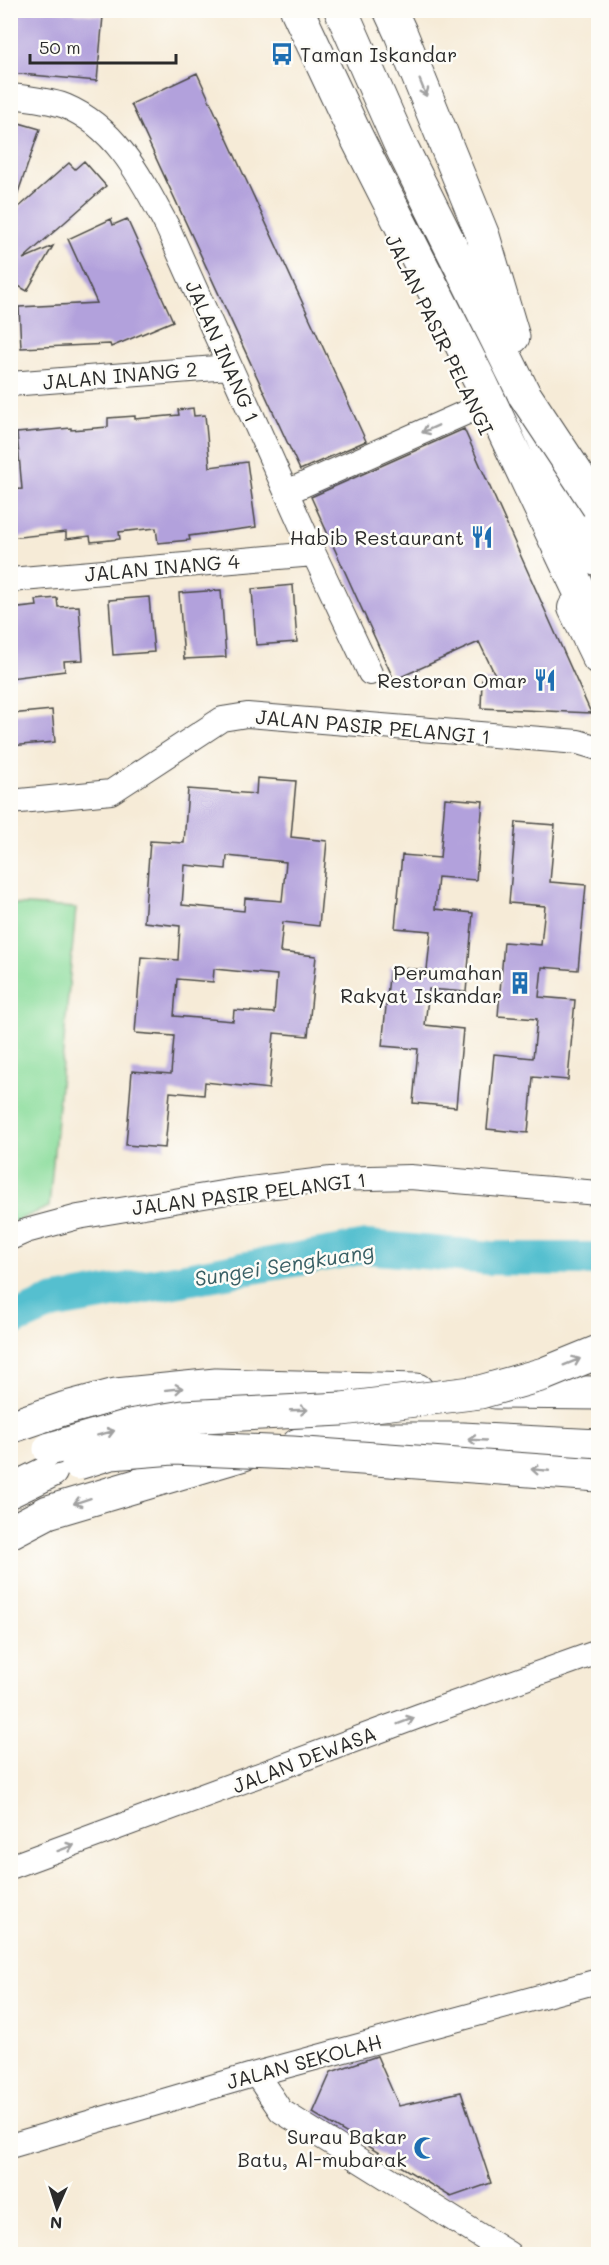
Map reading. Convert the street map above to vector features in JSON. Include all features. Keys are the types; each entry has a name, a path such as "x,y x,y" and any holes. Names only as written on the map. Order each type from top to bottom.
{"highway":[{"path":"297,10 357,138 481,382 598,630"},
{"path":"341,10 400,144 525,387 598,559"},
{"path":"396,22 483,236 525,387 598,506"},
{"path":"10,1491 50,1460 129,1426 183,1418 342,1409 480,1392 544,1374 598,1352"},
{"path":"10,1427 63,1409 116,1395 216,1385 598,1393"},
{"path":"116,1395 145,1407 156,1419 162,1433 163,1449 159,1464 150,1478 139,1486"},
{"path":"10,1532 48,1512 96,1496 139,1486 241,1455 291,1446 354,1439 462,1439 598,1446"},
{"path":"10,1468 50,1460 173,1448 292,1453 598,1475"}],"main road":[{"name":"JALAN PASIR PELANGI","path":"282,10 598,658"},
{"path":"352,10 435,196 525,387 598,522"}],"street":[{"name":"JALAN INANG 1","path":"10,96 64,106 98,125 121,148 166,226 370,673"},
{"name":"JALAN INANG 2","path":"10,384 229,367"},
{"path":"287,492 476,408"},
{"name":"JALAN INANG 4","path":"10,580 314,554"},
{"name":"JALAN PASIR PELANGI 1","path":"10,802 111,792 222,719 247,715 592,742"},
{"name":"JALAN PASIR PELANGI 1","path":"10,1238 26,1231 78,1217 234,1191 332,1179 410,1176 598,1193"},
{"name":"JALAN DEWASA","path":"10,1867 598,1652"},
{"name":"JALAN SEKOLAH","path":"10,2146 256,2074 598,1980"},
{"path":"256,2074 281,2111 509,2254"}],"green space":[{"path":"10,904 76,908 49,1207 11,1223"}],"building":[{"path":"10,10 48,10 103,16 97,81 10,73"},
{"path":"197,73 366,441 300,470 131,104"},
{"path":"10,123 40,129 13,207 10,207"},
{"path":"84,161 106,186 23,259 53,246 27,291 10,281 10,215 69,163 75,169"},
{"path":"111,219 113,225 127,219 173,321 111,347 110,344 21,348 19,307 97,303 68,239"},
{"path":"193,408 194,416 205,415 210,467 247,462 256,527 189,536 190,540 158,543 156,528 119,532 120,539 91,542 90,536 66,539 66,532 10,538 10,490 22,489 17,433 108,427 108,418 135,416 135,419 179,415 178,410"},
{"path":"464,429 591,713 481,708 482,680 498,681 479,642 394,680 311,497"},
{"path":"293,585 297,642 256,645 252,589"},
{"path":"221,590 226,657 184,659 179,593"},
{"path":"149,597 154,652 113,655 109,600"},
{"path":"57,598 58,607 79,606 83,660 64,661 65,671 10,678 10,609 37,606 36,600"},
{"path":"52,710 55,742 10,746 10,714"},
{"path":"257,778 296,781 291,837 327,841 319,926 283,922 280,952 316,956 308,1036 274,1033 269,1089 205,1082 204,1095 170,1092 165,1148 126,1145 132,1071 171,1074 174,1036 135,1033 141,957 178,960 180,926 144,922 150,841 184,843 188,789 256,794","holes":["227,856 286,862 282,901 245,898 244,911 182,905 185,865 226,869","214,969 277,975 274,1013 234,1010 233,1021 174,1016 177,979 213,982"]},
{"path":"445,798 483,801 476,880 438,877 435,909 473,913 466,992 429,989 425,1025 463,1029 456,1107 413,1103 418,1049 382,1046 390,967 427,970 431,931 395,928 402,855 440,858"},
{"name":"Perumahan Rakyat Iskandar","path":"516,822 555,825 550,882 586,885 578,970 542,967 539,997 575,1000 568,1080 533,1077 528,1133 487,1129 494,1054 533,1058 537,1019 498,1016 504,942 541,945 545,906 509,903"},
{"name":"Surau Bakar Batu, Al-mubarak","path":"377,2056 399,2106 461,2092 491,2183 451,2197 313,2113 331,2072"}],"waterway":[{"name":"Sungei Sengkuang","path":"10,1321 51,1303 366,1247 491,1258 598,1259"}],"place":[{"name":"Taman Iskandar","path":"282,54"},
{"name":"Habib Restaurant","path":"482,537"},
{"name":"Restoran Omar","path":"545,680"},
{"name":"Perumahan Rakyat Iskandar","path":"520,983"},
{"name":"Surau Bakar Batu, Al-mubarak","path":"425,2148"}]}
